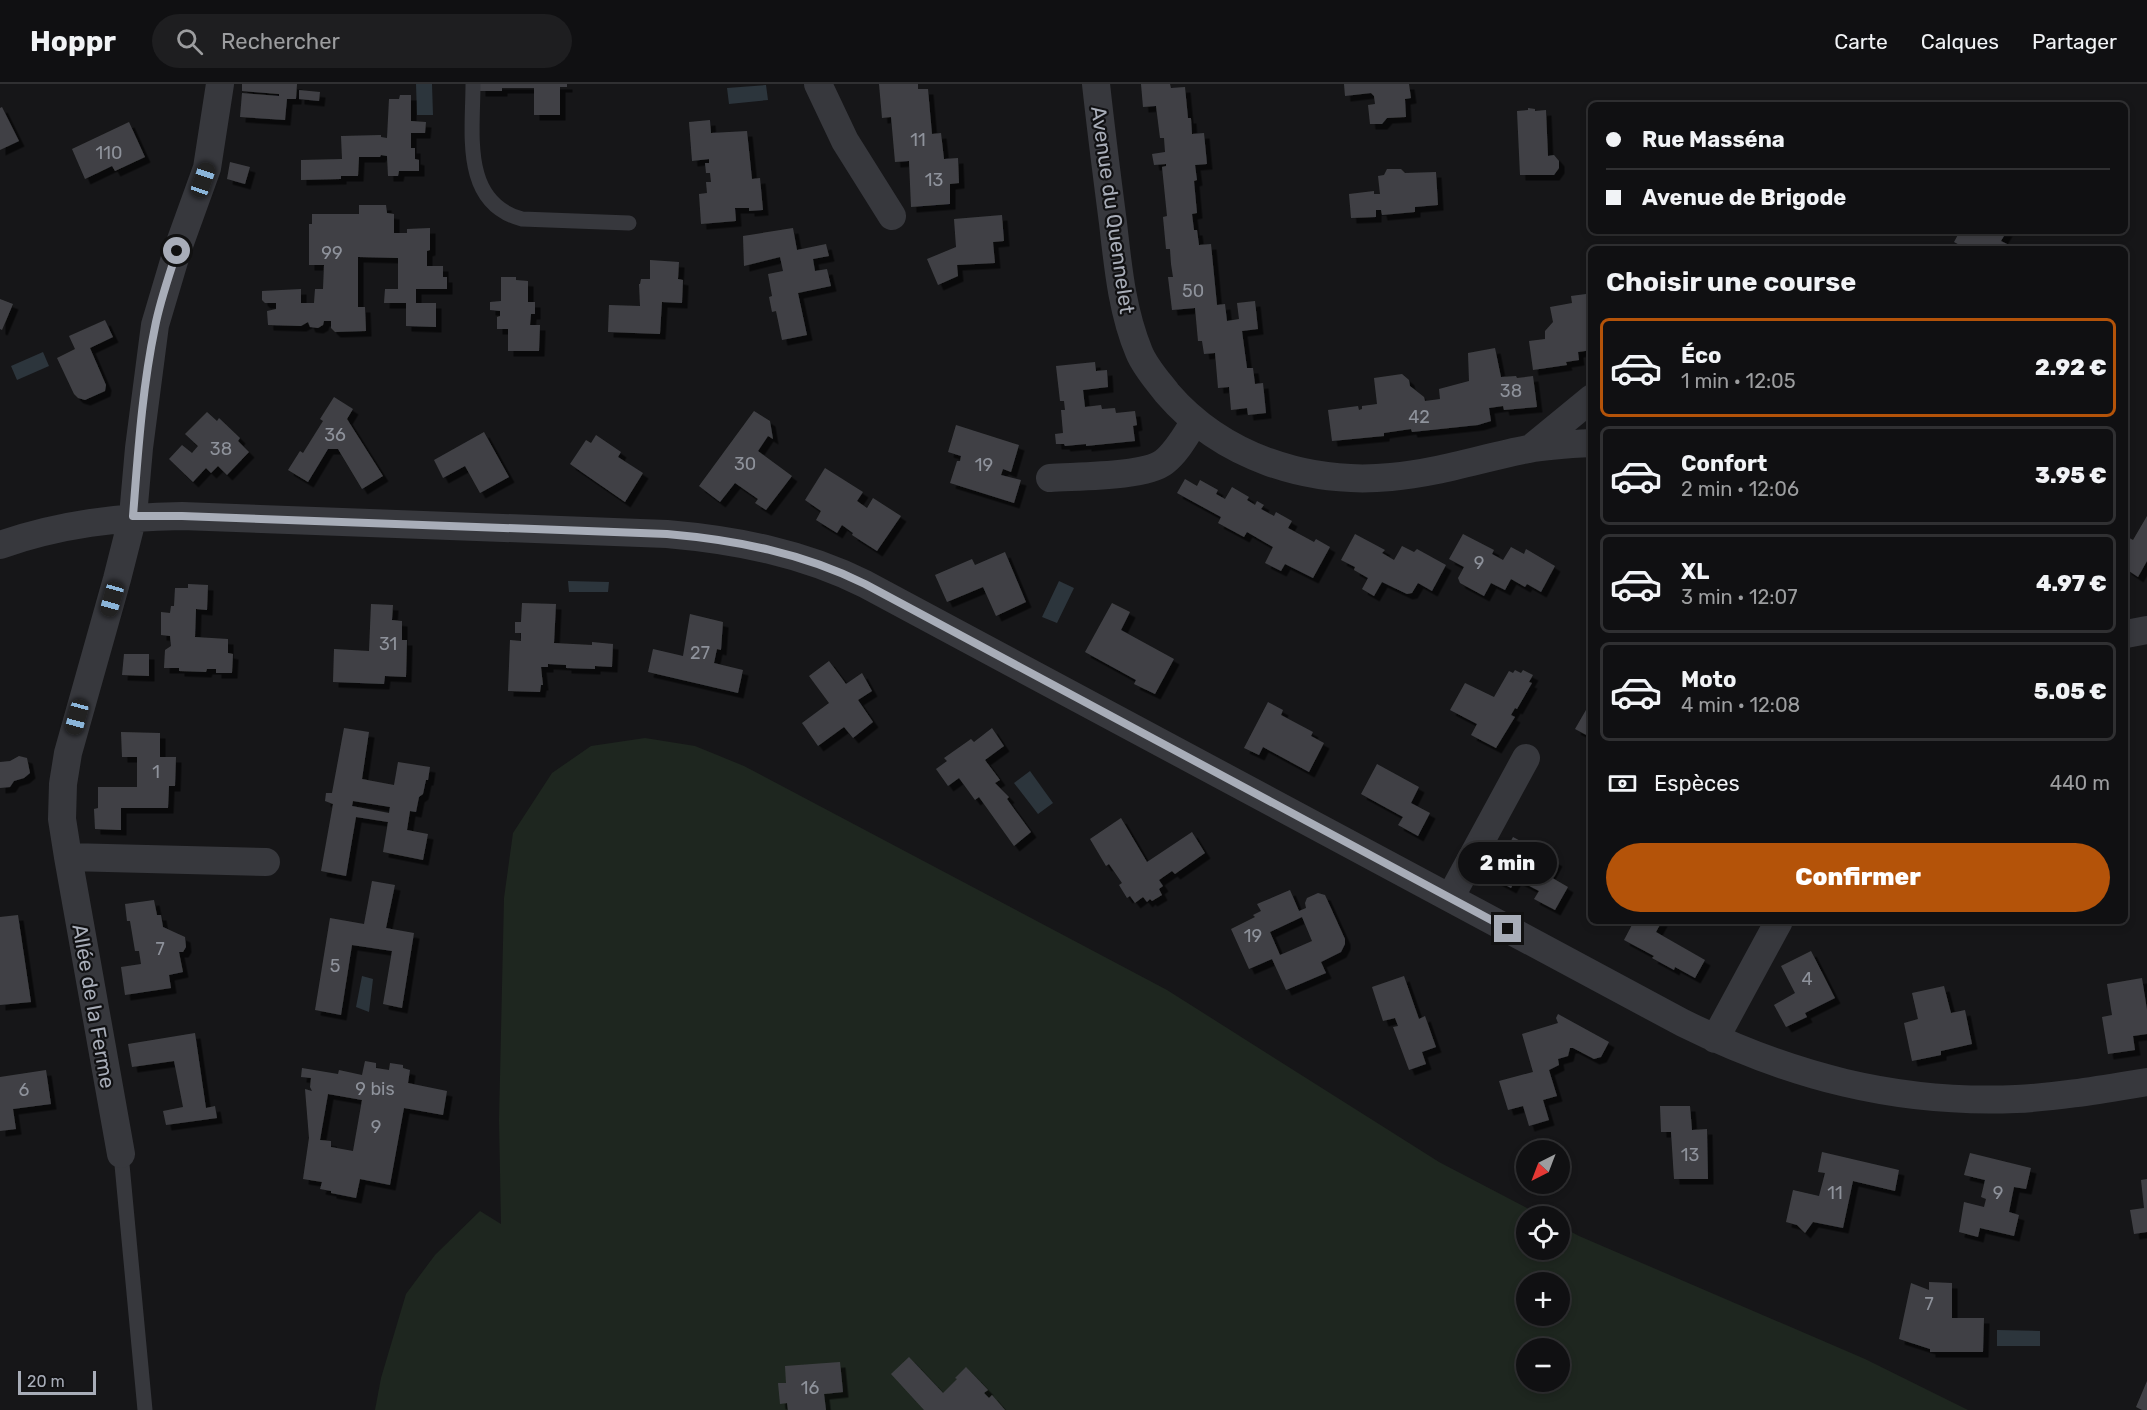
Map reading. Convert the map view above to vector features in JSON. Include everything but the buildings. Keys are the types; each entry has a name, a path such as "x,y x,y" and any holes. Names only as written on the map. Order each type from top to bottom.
{"street":[{"name":"Allée de la Ferme","path":"121,1154 62,819 63,784 68,753 133,516 138,448 155,325 177,251 207,168 220,84"},
{"path":"818,84 845,141 892,216"},
{"name":"Avenue du Quennelet","path":"1096,84 1120,288 1129,326 1140,354 1156,380 1179,407 1195,421 1227,444 1252,456 1304,473 1334,478 1380,478 1423,473 1530,449 1588,444"},
{"name":"Avenue du Quennelet","path":"1530,449 1588,401"},
{"path":"1050,478 1150,470 1164,462 1178,447 1195,421"},
{"path":"0,545 73,524 133,516 182,516 667,534 736,543 794,555 819,563 865,584 1715,1039 1762,1059 1846,1084 1919,1096 1954,1099 2017,1099 2075,1094 2147,1082"},
{"path":"2128,634 2147,630"},
{"path":"1450,898 1526,758"},
{"path":"68,857 266,862"},
{"path":"1715,1039 1777,924"}],"lane":[{"path":"473,84 475,164 482,190 497,207 522,219 629,223"},
{"path":"121,1154 145,1410"}],"shaded area":[{"path":"416,84 432,84 433,115 417,115"},
{"path":"766,85 768,100 729,104 727,88"},
{"path":"43,352 49,366 17,380 11,366"},
{"path":"568,581 609,582 608,592 569,592"},
{"path":"1059,581 1074,588 1057,623 1042,617"},
{"path":"645,738 695,746 744,766 1167,990 1439,1162 1523,1206 1516,1206 1516,1260 1570,1260 1570,1231 1865,1359 1968,1410 375,1410 381,1378 406,1294 435,1255 480,1211 501,1224 499,1121 504,898 513,833 552,773 591,746"},
{"path":"1030,771 1053,803 1038,814 1014,783"},
{"path":"362,976 373,979 369,1012 356,1007"},
{"path":"1997,1330 2040,1331 2040,1346 1997,1346"}],"route":[{"path":"177,251 155,325 150,355 138,448 133,516 667,534 736,543 794,555 819,563 865,584 1508,929"}]}
